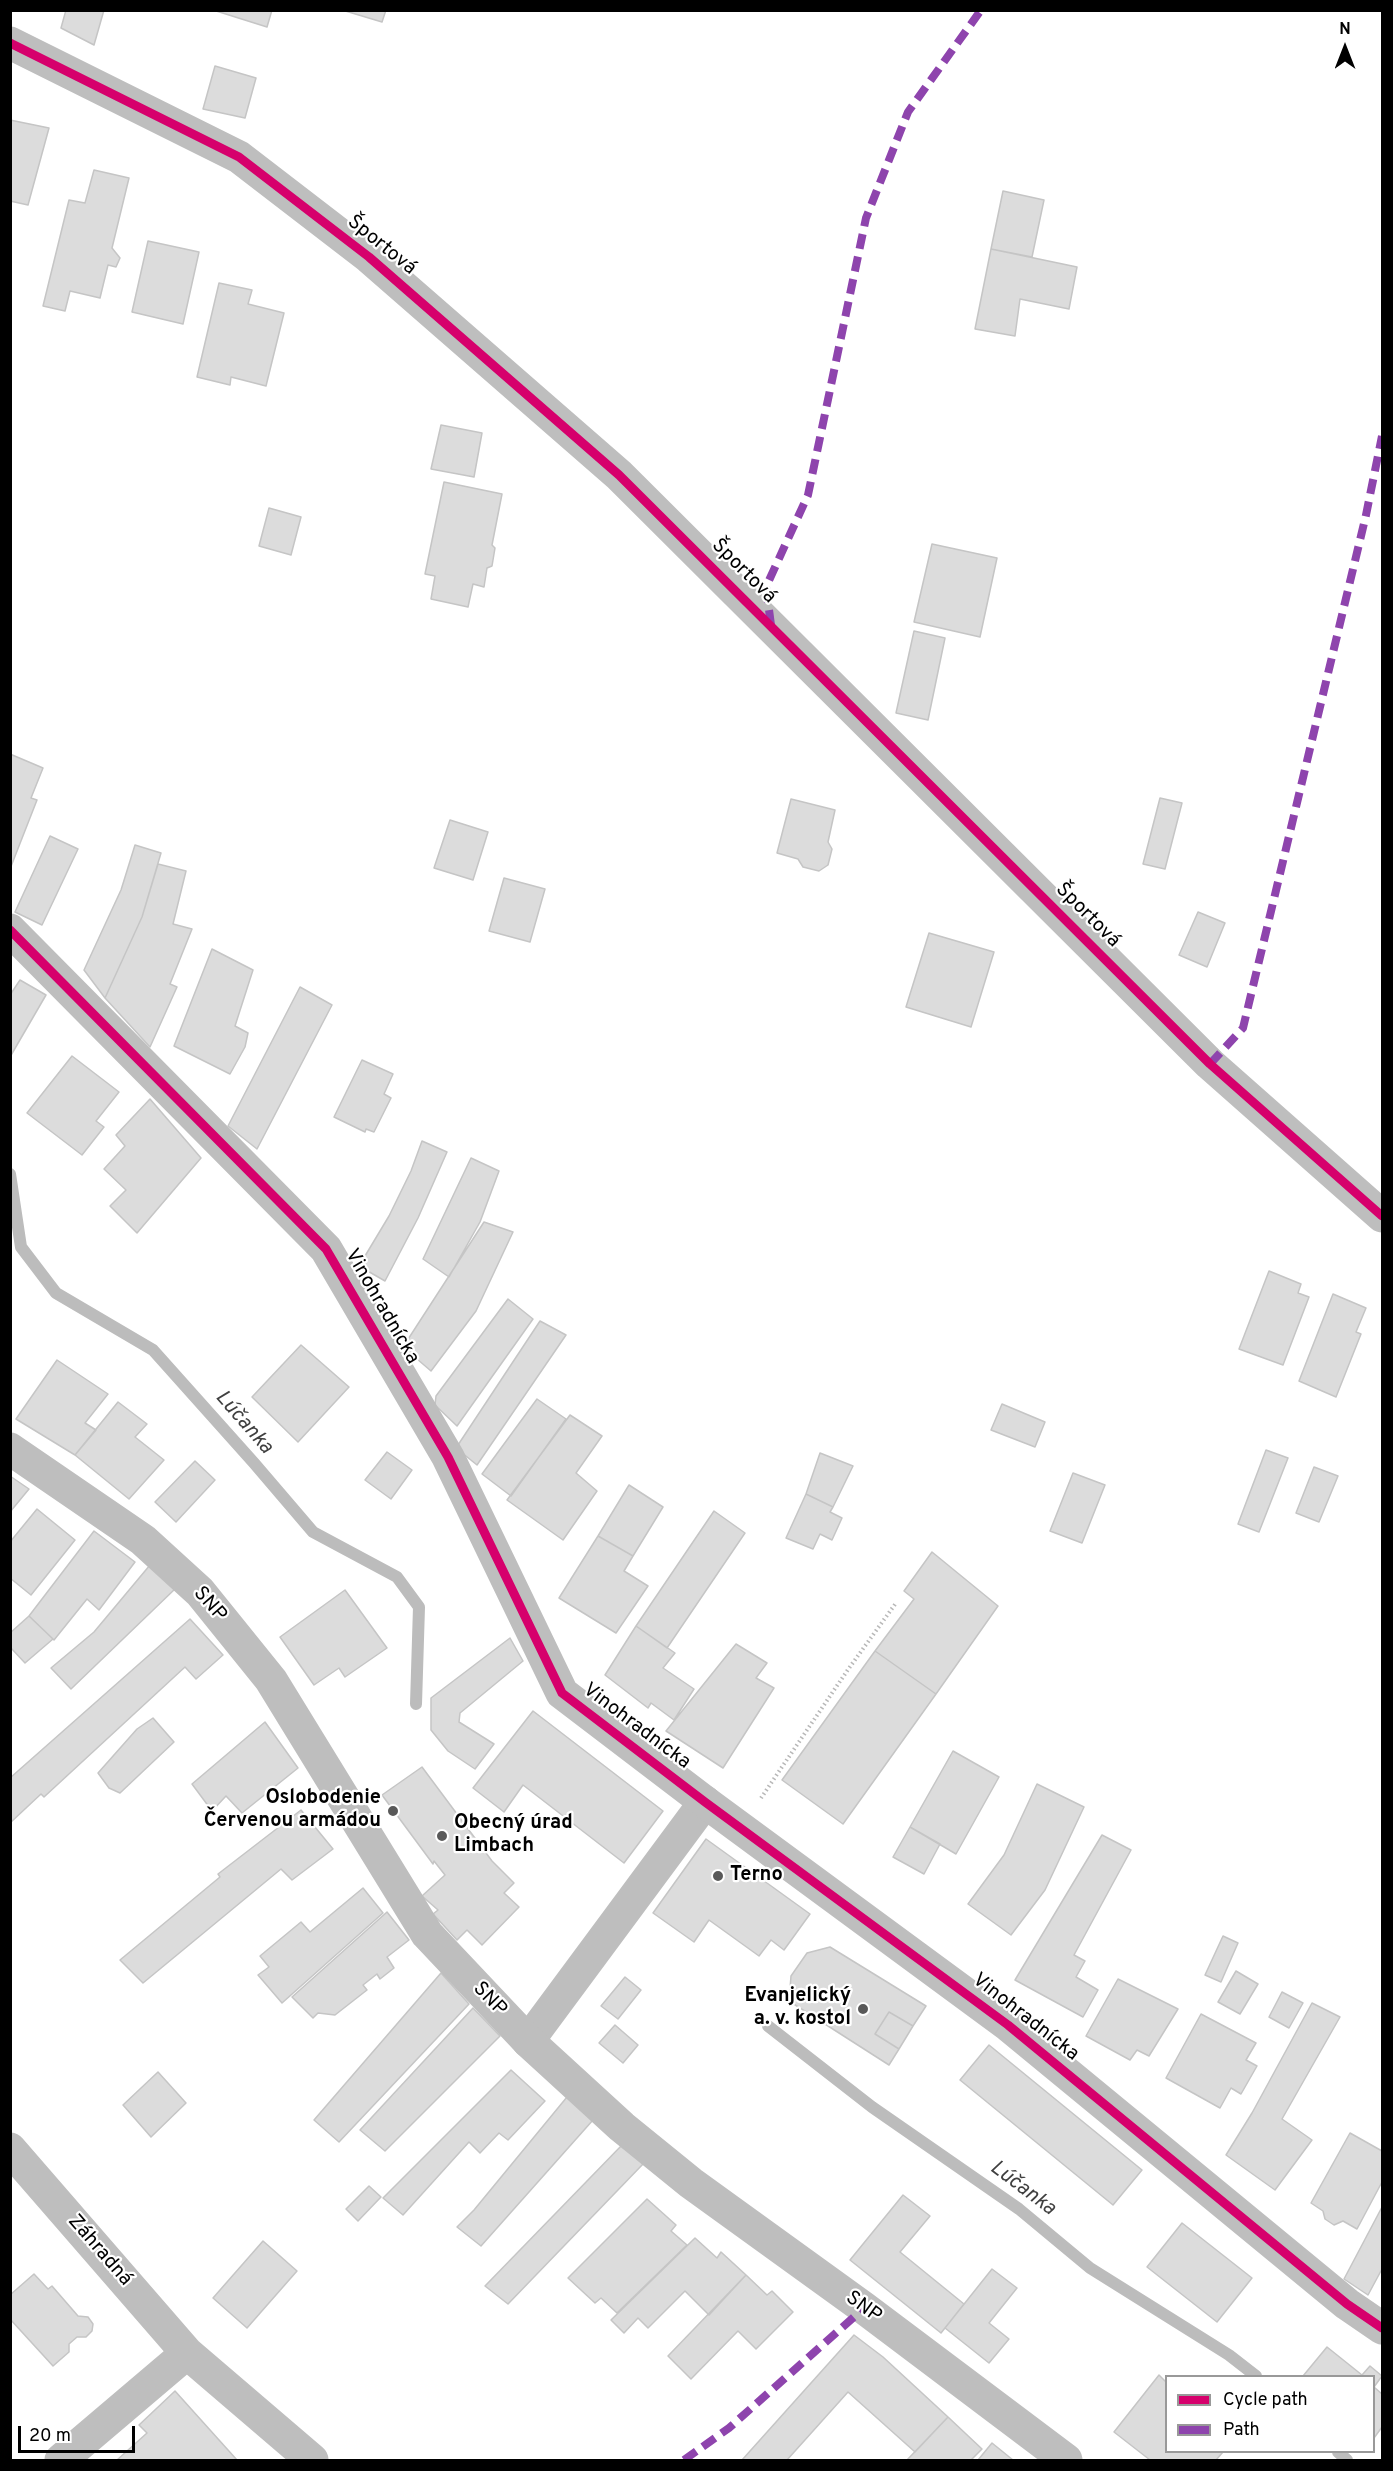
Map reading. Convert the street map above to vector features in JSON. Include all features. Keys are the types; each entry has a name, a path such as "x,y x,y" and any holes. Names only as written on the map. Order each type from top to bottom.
{"street":[{"name":"Športová","path":"10,43 239,157 369,257 619,474 1210,1064 1383,1216"},
{"name":"Vinohradnícka","path":"10,930 326,1249 448,1457 562,1693 705,1802 1008,2025 1347,2304 1383,2328"},
{"name":"SNP","path":"10,1449 143,1540 200,1592 271,1680 427,1934 528,2041 622,2127 691,2183 864,2308 1066,2460"},
{"path":"528,2041 705,1802"},
{"name":"Záhradná","path":"10,2148 187,2354 312,2460"},
{"path":"61,2460 187,2354"}],"path":[{"path":"757,1803 896,1603"}],"building":[{"path":"66,10 104,10 94,45 61,28"},
{"path":"213,10 272,10 267,27"},
{"path":"342,10 386,10 382,22"},
{"path":"215,66 256,78 245,118 203,109"},
{"path":"10,120 49,128 28,205 10,201"},
{"path":"94,170 129,178 112,248 120,258 116,267 108,265 100,298 70,291 65,311 43,306 69,200 85,203"},
{"path":"1003,191 1044,200 1032,257 991,249"},
{"path":"148,241 199,252 183,324 132,312"},
{"path":"991,249 1077,267 1069,309 1020,299 1015,336 975,329"},
{"path":"219,283 252,290 248,304 284,313 266,386 231,377 230,385 197,377"},
{"path":"441,425 482,433 474,477 431,469"},
{"path":"444,482 502,494 492,545 495,548 492,566 487,568 484,587 473,584 468,607 431,599 435,576 425,574"},
{"path":"269,508 301,517 291,555 259,546"},
{"path":"932,544 997,558 980,637 914,622"},
{"path":"914,631 945,638 928,720 896,713"},
{"path":"10,754 43,768 31,798 37,800 10,869"},
{"path":"1160,798 1182,803 1165,869 1143,864"},
{"path":"791,799 835,810 828,842 832,849 828,865 819,871 803,867 798,859 777,853"},
{"path":"450,820 488,832 473,880 434,868"},
{"path":"50,836 78,849 42,925 15,912"},
{"path":"135,845 161,853 142,917 105,998 84,970 121,890"},
{"path":"158,864 186,871 173,924 192,929 170,984 177,987 150,1047 105,998 142,917"},
{"path":"504,878 545,889 530,942 489,931"},
{"path":"1198,912 1225,923 1207,967 1179,955"},
{"path":"929,933 994,952 971,1027 906,1007"},
{"path":"212,949 253,970 235,1026 248,1033 245,1047 230,1074 174,1046"},
{"path":"20,980 46,995 10,1057 10,995"},
{"path":"300,987 332,1005 257,1149 228,1126"},
{"path":"72,1056 119,1092 96,1121 104,1127 82,1155 27,1113"},
{"path":"362,1060 393,1074 384,1094 391,1098 374,1132 366,1129 365,1132 334,1117"},
{"path":"150,1099 201,1158 137,1233 110,1206 126,1190 104,1169 125,1146 116,1135"},
{"path":"422,1141 447,1152 418,1218 385,1281 359,1266 389,1216 411,1171"},
{"path":"471,1158 499,1171 480,1222 449,1277 423,1259"},
{"path":"484,1222 513,1232 476,1311 431,1371 403,1347"},
{"path":"1269,1271 1301,1284 1298,1293 1309,1297 1283,1365 1239,1349"},
{"path":"1333,1294 1366,1308 1356,1332 1361,1334 1336,1397 1299,1381"},
{"path":"508,1299 533,1319 457,1426 435,1405 436,1396"},
{"path":"540,1321 566,1335 477,1465 456,1448"},
{"path":"301,1345 349,1387 298,1442 252,1397"},
{"path":"57,1360 108,1394 85,1423 96,1430 75,1455 16,1419"},
{"path":"537,1399 566,1419 511,1496 482,1474"},
{"path":"118,1402 147,1424 135,1437 164,1460 129,1499 75,1455"},
{"path":"1002,1404 1045,1422 1035,1447 991,1430"},
{"path":"570,1415 602,1436 576,1473 597,1491 563,1540 507,1500"},
{"path":"1266,1450 1288,1458 1259,1532 1238,1524"},
{"path":"387,1452 412,1470 391,1499 365,1480"},
{"path":"820,1453 853,1466 833,1507 806,1494"},
{"path":"195,1461 215,1480 176,1522 155,1502"},
{"path":"1314,1467 1338,1476 1319,1522 1296,1513"},
{"path":"1073,1473 1105,1485 1082,1543 1050,1531"},
{"path":"10,1476 29,1489 10,1512"},
{"path":"629,1485 663,1507 633,1556 598,1536"},
{"path":"806,1494 833,1507 830,1512 842,1518 832,1540 820,1534 813,1549 786,1538"},
{"path":"37,1509 75,1540 31,1595 10,1578 10,1542"},
{"path":"714,1511 745,1533 667,1648 636,1626"},
{"path":"94,1531 135,1562 99,1610 87,1599 54,1640 29,1616"},
{"path":"598,1536 633,1556 624,1571 648,1586 616,1633 559,1598"},
{"path":"932,1552 998,1606 936,1694 875,1651 914,1599 904,1591"},
{"path":"150,1565 176,1588 71,1689 51,1668 94,1632"},
{"path":"345,1590 387,1648 345,1677 339,1668 314,1685 280,1637"},
{"path":"29,1616 53,1639 25,1663 10,1647 10,1633"},
{"path":"190,1619 223,1655 196,1679 185,1667 44,1797 41,1794 10,1823 10,1778"},
{"path":"636,1626 675,1653 663,1668 694,1689 674,1720 651,1703 648,1708 605,1675"},
{"path":"510,1638 523,1661 460,1713 459,1722 494,1744 475,1769 448,1751 431,1730 431,1698"},
{"path":"736,1644 767,1663 756,1678 774,1688 723,1768 666,1731"},
{"path":"875,1651 936,1694 843,1824 782,1780"},
{"path":"533,1711 663,1811 624,1863 523,1785 504,1812 473,1788"},
{"path":"153,1718 174,1742 120,1793 109,1788 98,1773 137,1729"},
{"path":"265,1722 298,1768 242,1813 226,1796 212,1811 192,1784"},
{"path":"953,1751 999,1777 956,1854 910,1827"},
{"name":"Obecný úrad Limbach","path":"422,1767 492,1861 514,1883 504,1893 519,1907 482,1945 467,1930 457,1940 433,1914 438,1910 422,1896 445,1875 434,1861 433,1864 382,1795"},
{"path":"1037,1784 1084,1807 1045,1890 1011,1935 968,1904 1004,1855"},
{"path":"301,1810 333,1849 292,1880 281,1869 143,1983 120,1960 220,1877 218,1874"},
{"path":"910,1827 940,1844 924,1874 893,1857"},
{"path":"1102,1835 1131,1850 1074,1955 1085,1961 1076,1977 1098,1990 1083,2017 1015,1980"},
{"name":"Terno","path":"706,1839 810,1914 784,1950 771,1940 759,1956 709,1920 694,1942 653,1913"},
{"path":"363,1888 383,1913 282,2003 258,1975 269,1967 260,1956 301,1922 310,1932"},
{"path":"387,1912 409,1940 387,1957 394,1968 380,1979 377,1974 363,1985 367,1990 335,2015 318,2013 313,2018 292,1997"},
{"path":"1223,1936 1238,1943 1221,1982 1205,1975"},
{"name":"Evanjelický a. v. kostol","path":"830,1947 926,2006 913,2026 889,2012 875,2034 899,2049 889,2065 789,2001 791,1976 807,1953"},
{"path":"1236,1971 1258,1984 1240,2014 1218,2002"},
{"path":"441,1973 469,2004 339,2142 314,2120"},
{"path":"625,1977 641,1990 618,2019 601,2006"},
{"path":"1118,1979 1178,2009 1149,2056 1137,2050 1130,2060 1086,2036"},
{"path":"1282,1992 1303,2003 1289,2028 1269,2017"},
{"path":"1312,2003 1340,2017 1282,2119 1312,2140 1275,2190 1226,2155 1252,2113"},
{"path":"473,2008 500,2036 385,2151 360,2130"},
{"path":"889,2012 913,2026 899,2049 875,2034"},
{"path":"1201,2014 1256,2043 1246,2060 1257,2066 1241,2094 1231,2088 1220,2108 1166,2078"},
{"path":"615,2025 638,2045 623,2063 599,2043"},
{"path":"989,2045 1142,2170 1113,2205 960,2080"},
{"path":"511,2070 545,2101 508,2140 499,2133 480,2153 469,2142 403,2215 383,2198"},
{"path":"158,2072 186,2103 151,2137 123,2105"},
{"path":"567,2097 593,2120 481,2246 457,2227 474,2210"},
{"path":"1350,2133 1382,2151 1382,2182 1357,2229 1343,2221 1334,2225 1325,2219 1323,2211 1311,2203"},
{"path":"622,2145 644,2163 508,2304 485,2286"},
{"path":"369,2186 381,2197 358,2221 346,2209"},
{"path":"903,2195 930,2216 900,2252 964,2304 941,2333 850,2260"},
{"path":"647,2199 676,2225 671,2231 687,2245 617,2313 601,2298 595,2303 568,2278"},
{"path":"1382,2207 1382,2269 1368,2295 1344,2279"},
{"path":"1182,2223 1252,2278 1217,2322 1147,2267"},
{"path":"695,2238 717,2258 721,2252 746,2275 709,2315 685,2291 648,2328 638,2318 624,2333 611,2320"},
{"path":"263,2241 297,2271 247,2328 213,2298"},
{"path":"992,2269 1017,2288 989,2323 1009,2339 989,2363 945,2328"},
{"path":"34,2274 48,2289 52,2286 78,2316 88,2317 93,2324 92,2331 86,2337 77,2337 69,2344 69,2352 53,2366 10,2319 10,2295"},
{"path":"746,2275 767,2295 772,2291 793,2312 756,2349 738,2331 691,2379 668,2356"},
{"path":"854,2335 883,2357 948,2417 915,2452 848,2392 787,2460 742,2460"},
{"path":"1327,2347 1362,2375 1304,2375"},
{"path":"1370,2366 1382,2376 1375,2386 1375,2375 1362,2375"},
{"path":"1159,2375 1165,2381 1165,2453 1222,2453 1216,2460 1150,2460 1114,2432"},
{"path":"1375,2388 1382,2394 1382,2427 1375,2437"},
{"path":"175,2391 237,2460 117,2460 147,2433 139,2425"},
{"path":"948,2417 982,2449 971,2460 907,2460"},
{"path":"992,2443 1013,2460 978,2460"}],"waterway":[{"name":"Lúčanka","path":"10,1174 21,1247 56,1293 153,1350 313,1532 397,1577 419,1607 416,1704"},
{"name":"Lúčanka","path":"768,2026 872,2107 1019,2209 1090,2268 1229,2355 1255,2375"},
{"name":"Lúčanka","path":"1339,2453 1347,2460"}],"marked path":[{"path":"771,625 766,587 808,495 866,218 908,112 981,10"},
{"path":"1210,1064 1243,1028 1366,515 1382,436"},
{"path":"684,2460 729,2428 864,2308"}],"cycle path":[{"path":"10,43 239,157 369,257 619,475 1210,1064 1382,1216"},
{"path":"10,930 326,1249 448,1457 562,1693 705,1802 1008,2025 1347,2304 1382,2328"}],"place":[{"name":"Oslobodenie Červenou armádou","path":"393,1811"},
{"name":"Obecný úrad Limbach","path":"442,1836"},
{"name":"Terno","path":"718,1876"},
{"name":"Evanjelický a. v. kostol","path":"863,2009"}]}
